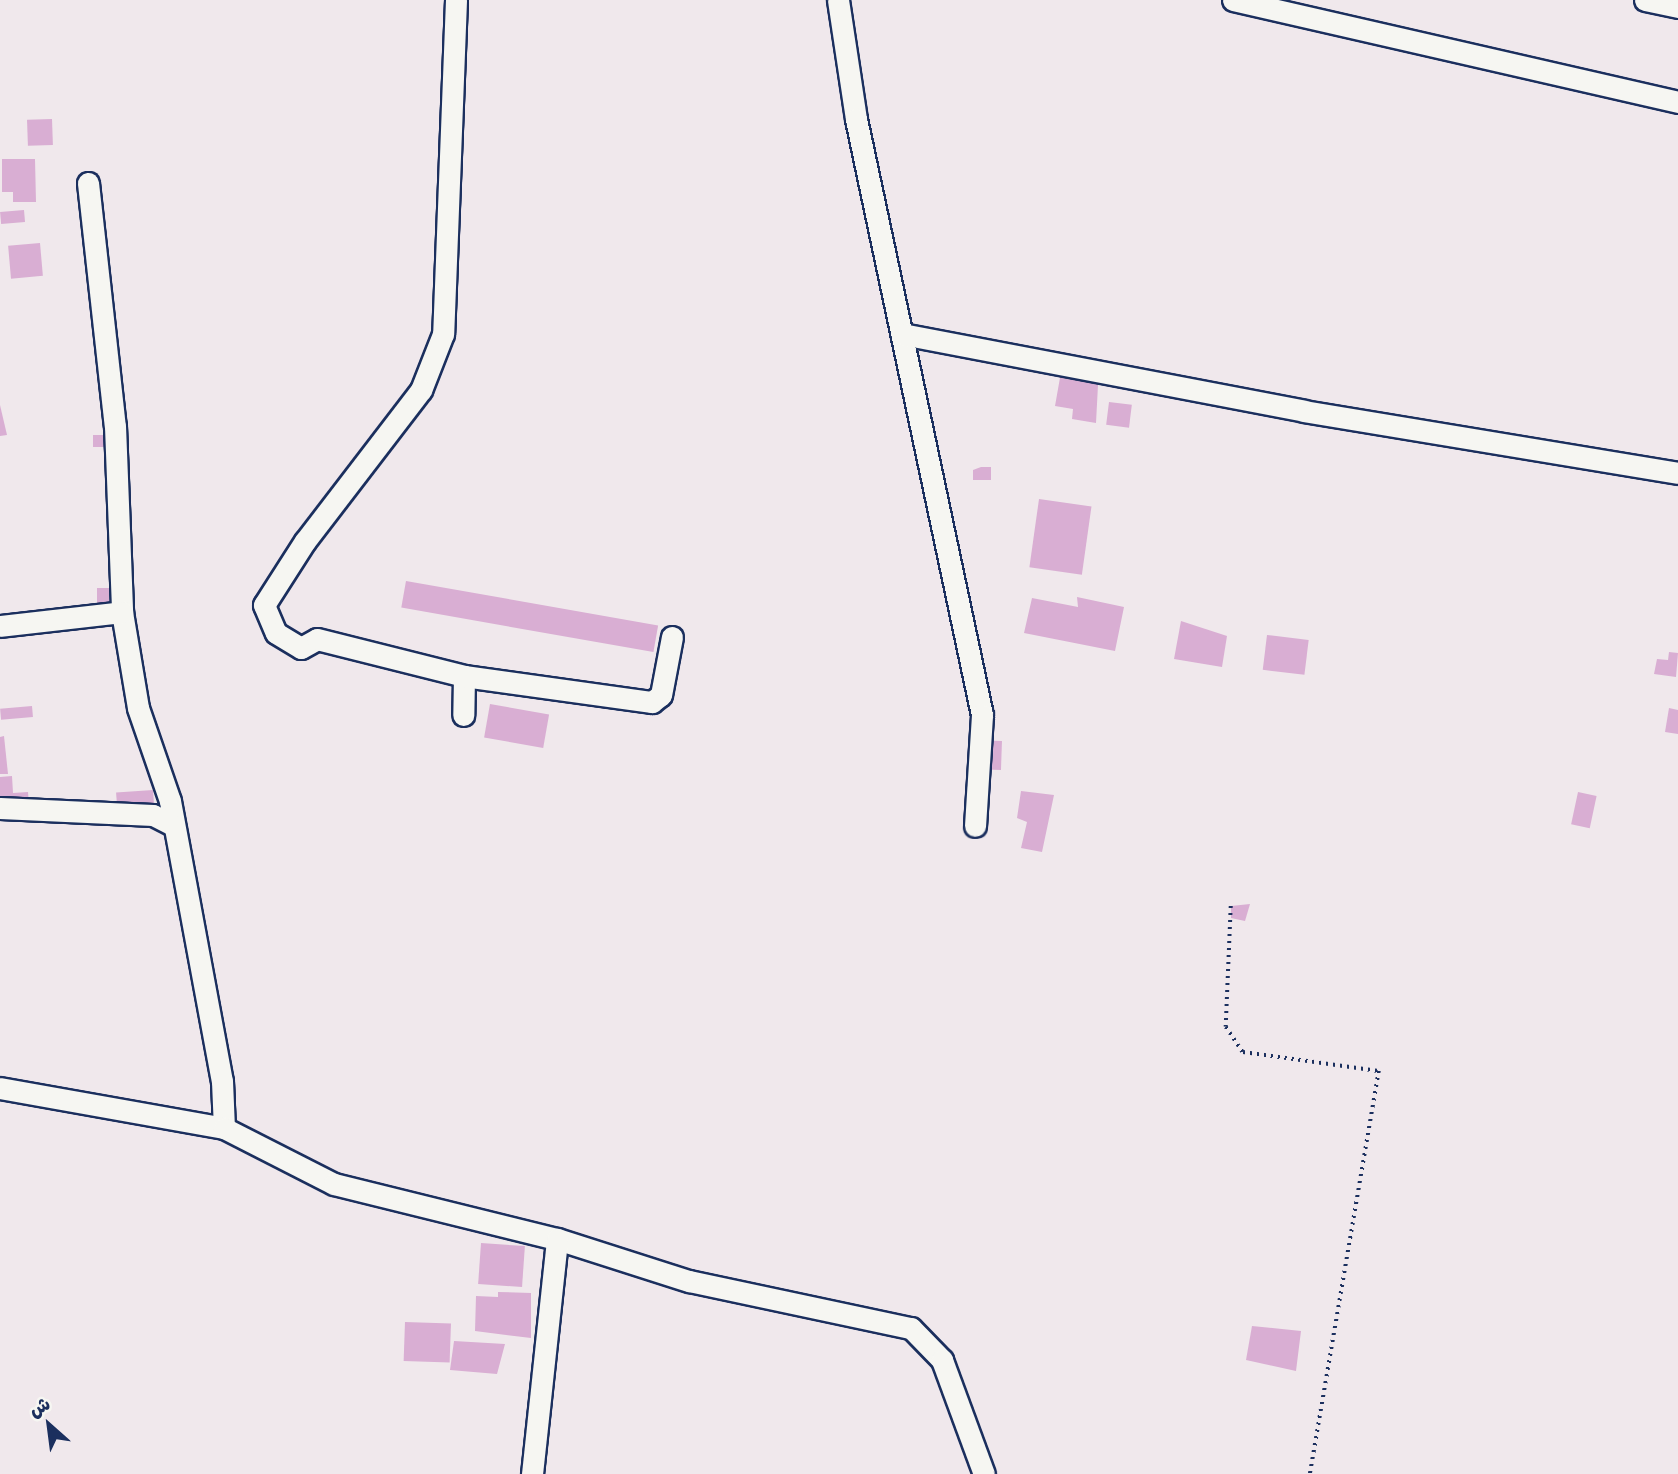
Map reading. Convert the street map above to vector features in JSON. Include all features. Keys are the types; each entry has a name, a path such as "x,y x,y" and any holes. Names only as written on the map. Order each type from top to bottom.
{"street":[{"path":"456,0 443,334 421,390 305,541 264,605 285,641 301,648 317,639 464,676 652,702 661,695 672,637"},
{"path":"838,0 856,119 982,715 975,826"},
{"path":"1233,0 1678,102"},
{"path":"1645,0 1678,7"},
{"path":"88,183 115,426 122,612 138,708 173,825 222,1081 224,1128"},
{"path":"902,334 1304,411 1678,473"},
{"path":"0,626 122,612"},
{"path":"463,715 464,676"},
{"path":"0,808 153,815 173,825"},
{"path":"0,1088 224,1128 334,1184 558,1239 689,1281 911,1328 942,1360 984,1474"},
{"path":"532,1474 558,1239"}],"path":[{"path":"1231,906 1226,1027 1243,1052 1380,1071 1310,1474"}],"building":[{"path":"52,119 53,145 28,146 27,120"},
{"path":"2,159 35,159 36,202 13,202 13,192 2,192"},
{"path":"24,210 25,222 1,224 0,212"},
{"path":"40,243 43,276 11,279 8,246"},
{"path":"1061,372 1098,385 1096,423 1072,419 1073,409 1055,406"},
{"path":"1109,402 1132,405 1129,428 1106,425"},
{"path":"0,405 7,435 0,436"},
{"path":"93,435 104,435 104,447 93,447"},
{"path":"991,467 991,480 973,480 973,470"},
{"path":"1039,499 1091,506 1082,575 1029,567"},
{"path":"406,581 658,625 653,652 401,608"},
{"path":"97,588 109,588 109,605 97,605"},
{"path":"1077,597 1124,607 1115,651 1024,633 1032,598 1078,607"},
{"path":"1181,621 1227,636 1222,667 1174,659"},
{"path":"1267,635 1309,640 1304,675 1263,670"},
{"path":"1669,652 1678,653 1676,677 1654,674 1657,659 1668,660"},
{"path":"490,704 549,714 543,748 484,737"},
{"path":"32,706 33,717 1,720 0,709"},
{"path":"1669,708 1678,710 1678,734 1665,732"},
{"path":"4,736 8,774 0,774 0,737"},
{"path":"971,740 1002,741 1001,770 970,769"},
{"path":"12,776 13,793 28,792 29,804 0,806 0,777"},
{"path":"153,790 154,804 117,807 116,793"},
{"path":"1021,791 1054,795 1042,852 1021,848 1027,822 1017,818"},
{"path":"1578,792 1597,796 1590,828 1571,824"},
{"path":"1250,904 1245,921 1231,918 1231,906"},
{"path":"481,1243 525,1246 522,1287 478,1284"},
{"path":"498,1292 531,1293 531,1338 475,1331 476,1296 498,1297"},
{"path":"405,1322 451,1324 450,1363 404,1361"},
{"path":"1252,1326 1301,1331 1296,1371 1246,1360"},
{"path":"454,1341 505,1344 497,1374 450,1370"}]}
